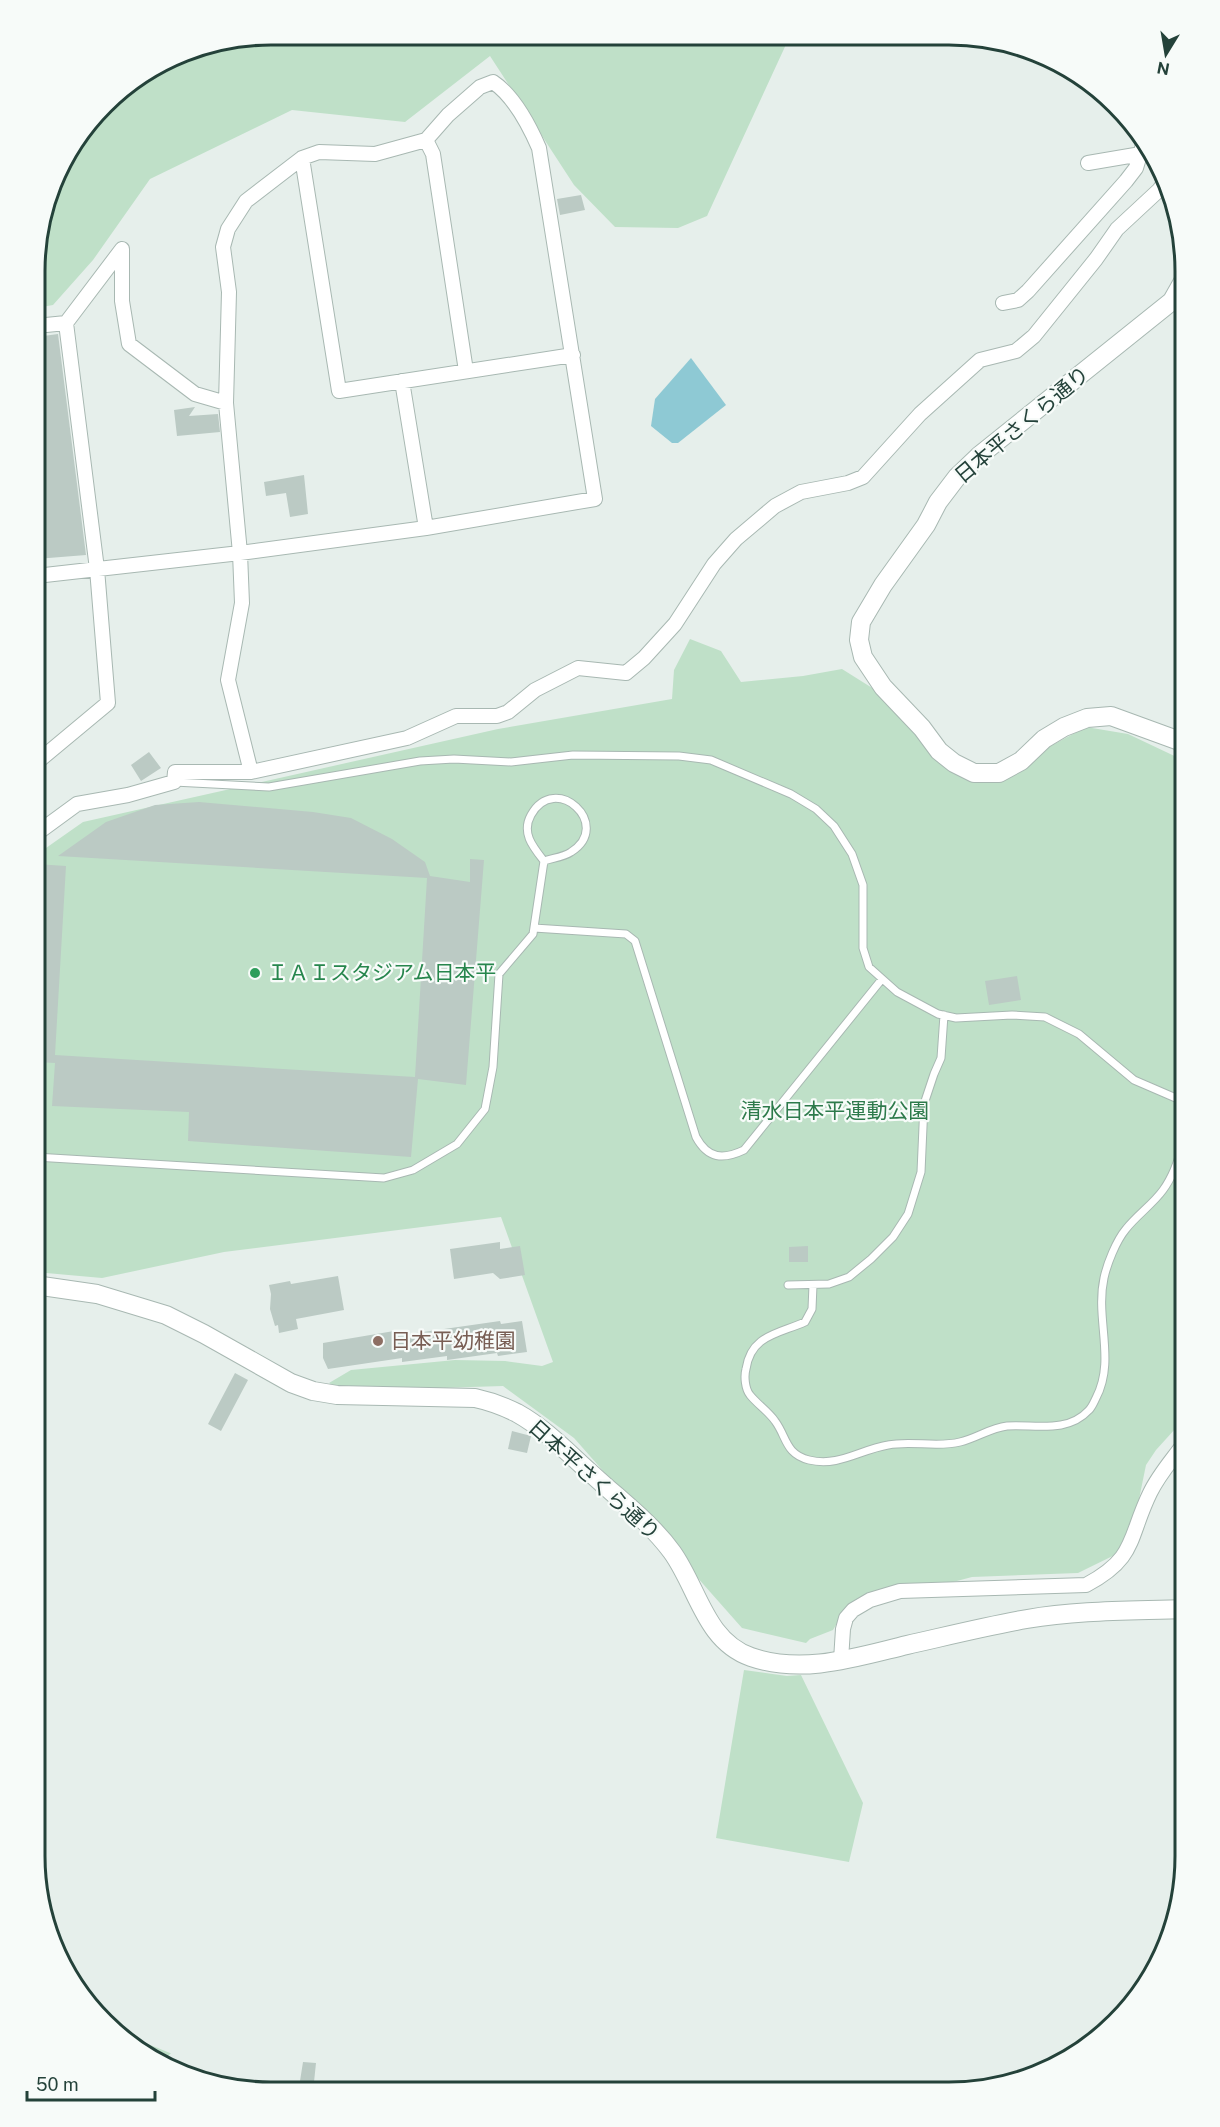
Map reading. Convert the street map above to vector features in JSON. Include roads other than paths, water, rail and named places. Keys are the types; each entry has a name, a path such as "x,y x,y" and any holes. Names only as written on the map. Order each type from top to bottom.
{"street":[{"path":"45,575 240,553 426,528 595,499 539,148 532,132 504,89 493,82 480,87 448,115 426,140 375,154 319,152 302,158 246,201 228,229 223,247 229,292 226,404 240,553 242,603 228,680 251,772"},
{"path":"426,140 433,154 466,370"},
{"path":"1003,303 1018,300 1028,291 1126,181 1136,168 1141,154 1088,163"},
{"path":"302,158 339,391 573,355"},
{"path":"45,827 77,804 128,795 174,782 175,772 251,772 407,738 456,716 497,716 508,712 535,690 578,668 626,673 644,658 675,624 714,564 736,539 767,513 801,492 848,483 863,477 920,414 980,360 1016,351 1034,336 1117,229 1160,189"},
{"path":"45,756 108,703 96,568 66,322 122,249 122,301 129,344 195,394 226,404"},
{"name":"日本平さくら通り","path":"1175,296 1172,301 980,455 957,477 883,585 861,622 859,640 863,657 883,687 922,728 939,751 954,763 974,773 999,773 1021,761 1044,739 1064,727 1087,718 1111,716 1175,738"},
{"path":"45,325 66,322"},
{"path":"402,381 426,528"},
{"name":"日本平さくら通り","path":"45,1286 97,1294 166,1316 204,1334 291,1383 313,1391 337,1395 474,1398 495,1402 518,1413 542,1430 647,1525 672,1552 714,1631 728,1646 751,1657 781,1665 808,1665 842,1660 1028,1619 1072,1613 1175,1609"},
{"path":"842,1660 843,1629 846,1618 853,1610 870,1600 900,1592 1086,1585 1102,1577 1120,1562 1129,1548 1149,1494 1175,1456"}],"lane":[{"path":"174,782 269,787 420,761 454,759 511,762 573,754 679,756 711,760 791,794 816,809 834,826 852,854 863,885 863,948 869,967 897,992 944,1016 956,1018 1012,1015 1045,1017 1079,1034 1134,1080 1175,1098"},
{"path":"45,1158 384,1178 413,1170 457,1144 485,1109 494,1067 499,974 533,934 544,861 529,841 527,823 534,809 546,801 560,799 574,803 584,816 586,831 580,845 569,854 544,861"},
{"path":"534,928 626,934 635,942 696,1137 701,1146 716,1156 730,1156 744,1150 882,978"},
{"path":"788,1285 830,1284 849,1276 872,1259 893,1238 908,1214 921,1172 924,1104 941,1058 944,1016"},
{"path":"813,1285 812,1309 805,1322 767,1337 754,1345 747,1358 745,1375 748,1394 777,1422 784,1440 794,1453 808,1460 832,1462 890,1444 941,1445 961,1442 992,1429 1007,1426 1051,1428 1075,1420 1089,1410 1099,1393 1105,1374 1100,1301 1104,1276 1124,1231 1164,1190 1175,1168"}],"water":[{"path":"691,358 726,405 678,443 672,443 651,426 655,399"}],"place":[{"name":"ＩＡＩスタジアム日本平","path":"255,973"},
{"name":"日本平幼稚園","path":"378,1341"}],"park label":[{"name":"清水日本平運動公園","path":"835,1111"}]}
